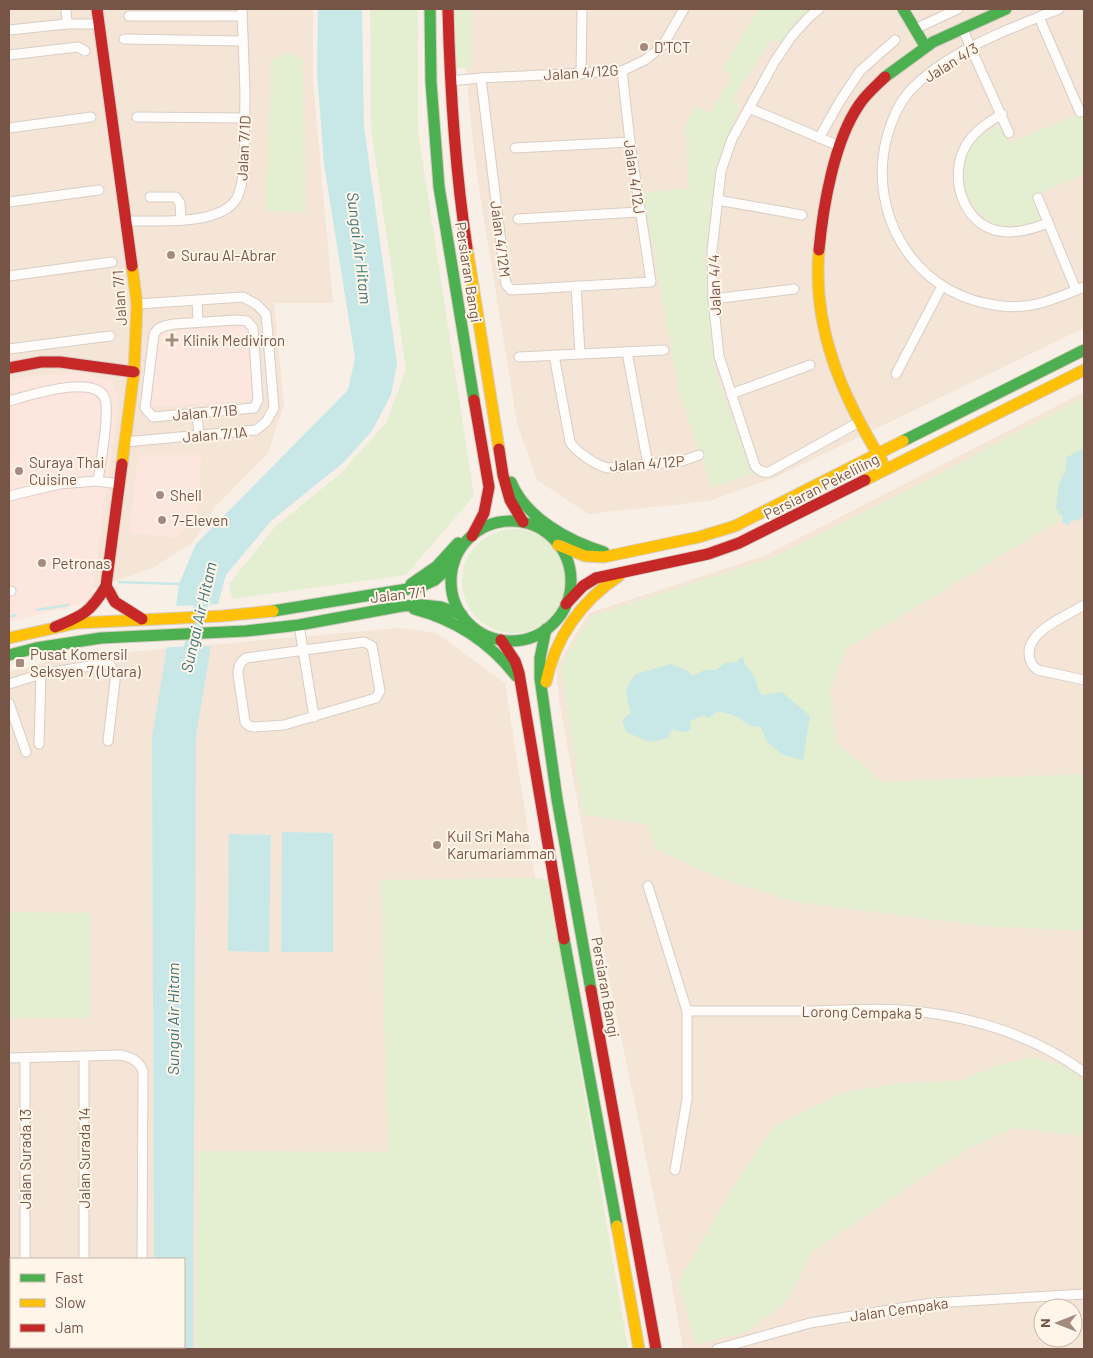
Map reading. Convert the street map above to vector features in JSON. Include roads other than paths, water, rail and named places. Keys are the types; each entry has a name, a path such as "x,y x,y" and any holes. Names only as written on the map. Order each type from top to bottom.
{"main road":[{"name":"Jalan 7/1","path":"55,627 84,615 91,610 106,586 134,372 137,304 97,9"},
{"name":"Persiaran Bangi","path":"430,9 431,82 439,188 489,493 487,506 472,536"},
{"name":"Persiaran Bangi","path":"448,9 450,80 459,196 508,495 524,522"},
{"path":"903,9 925,46"},
{"path":"888,469 848,402 834,364 822,322 818,282 820,233 839,146 856,108 882,80 925,46 1006,9"},
{"name":"Persiaran Pekeliling","path":"558,545 572,552 599,557 699,537 735,526 1084,350"},
{"path":"9,368 42,362 60,362 134,372"},
{"path":"9,377 78,365"},
{"name":"Persiaran Pekeliling","path":"566,604 583,586 592,580 708,554 739,544 1084,370"},
{"path":"500,449 515,492 530,510 578,543 588,548 616,554"},
{"path":"396,591 430,572 453,550 475,515 481,499 486,469"},
{"path":"501,522 524,522 546,532 558,545 566,558 570,574 570,589 566,604 558,618 546,629 535,636 522,640 501,640 479,632 462,615 455,602 452,586 454,563 461,548 472,536 486,527 501,522"},
{"name":"Jalan 7/1","path":"9,638 77,623 222,616 274,611 420,587 430,583 454,563"},
{"path":"544,704 547,671 554,649 568,627 594,594 607,583 628,572"},
{"path":"106,586 115,602 142,619"},
{"name":"Jalan 7/1","path":"9,655 36,648 101,638 220,633 300,625 422,604 436,606 462,615"},
{"path":"402,606 444,619 473,634 500,655 522,686"},
{"name":"Persiaran Bangi","path":"546,629 540,665 540,678 560,818 656,1349"},
{"path":"501,640 515,661 522,686 563,933 639,1349"}],"street":[{"path":"66,9 67,24"},
{"path":"581,74 582,9"},
{"name":"Jalan 4/12G","path":"450,80 622,71 645,60 659,49 684,9"},
{"name":"Jalan 4/4","path":"819,9 792,36 775,61 732,139 721,172 717,200 712,251 713,299 719,356 757,469 765,473 769,472 859,422"},
{"path":"915,29 958,9"},
{"name":"Jalan 4/3","path":"1060,9 971,48 936,68 907,94 889,130 884,151 882,186 885,205 896,235 913,260 942,286 965,297 989,304 1013,307 1054,301 1080,289"},
{"path":"129,16 242,12"},
{"name":"Jalan 7/1D","path":"126,221 181,220 213,216 227,209 236,198 242,184 244,172 245,118 242,12"},
{"path":"1039,17 1080,112"},
{"path":"9,30 67,24 99,24"},
{"path":"962,28 1009,133"},
{"path":"124,39 243,41"},
{"path":"819,138 860,71 896,40"},
{"path":"9,55 78,47 85,51"},
{"name":"Jalan 4/12J","path":"622,71 630,142 651,282"},
{"name":"Jalan 4/12M","path":"481,78 506,284 510,290 651,282"},
{"path":"749,108 839,146"},
{"path":"1002,114 976,133 965,147 958,163 958,180 962,197 971,214 977,220 984,226 998,231 1029,230 1048,223"},
{"path":"9,128 91,117"},
{"path":"137,117 245,118"},
{"path":"515,148 630,142"},
{"path":"9,202 99,190"},
{"path":"150,197 176,197 180,203 181,220"},
{"path":"1038,198 1080,289"},
{"path":"717,200 802,215"},
{"path":"518,219 640,212"},
{"path":"9,276 112,262"},
{"path":"576,286 580,354"},
{"path":"896,374 942,286"},
{"path":"713,299 794,289"},
{"name":"Jalan 7/1A","path":"125,442 256,430 266,422 274,408 266,314 256,304 243,297 137,304"},
{"path":"197,300 198,322"},
{"name":"Jalan 7/1B","path":"247,321 253,328 258,400 254,408 197,413 153,417 145,408 154,334 164,326 198,322 247,321"},
{"path":"9,349 110,336"},
{"path":"519,357 664,350"},
{"path":"627,352 648,465"},
{"name":"Jalan 4/12P","path":"554,355 570,442 573,447 603,467 682,462 700,455"},
{"path":"731,394 810,365"},
{"path":"9,401 75,386 92,388 99,392 106,403 98,481"},
{"path":"197,413 199,436"},
{"path":"9,496 59,484 98,481 120,484"},
{"path":"1084,606 1036,635 1029,650 1029,658 1032,666 1038,670 1084,680"},
{"path":"300,625 314,717"},
{"path":"364,642 369,643 372,646 380,691 376,698 284,725 249,726 243,716 238,674 241,662 246,658 303,650 364,642"},
{"path":"9,684 42,674 102,664 110,665 115,673 115,681 108,741"},
{"path":"39,744 42,674"},
{"path":"9,703 26,752"},
{"path":"648,886 687,1011 686,1099 675,1170"},
{"name":"Lorong Cempaka 5","path":"687,1011 885,1009 928,1012 974,1022 1013,1034 1042,1046 1084,1072"},
{"path":"9,1058 128,1056 140,1064 142,1071 142,1258"},
{"name":"Jalan Surada 14","path":"84,1057 84,1258"},
{"name":"Jalan Surada 13","path":"25,1058 25,1258"},
{"name":"Jalan Cempaka","path":"717,1349 810,1324 932,1303 1084,1294"}],"water":[{"path":"318,9 362,9 364,126 397,364 391,395 372,431 343,463 271,521 226,575 218,604 176,606 179,584 196,544 348,390 355,358 324,164 317,72"},
{"path":"1084,448 1084,515 1079,520 1071,521 1069,525 1062,522 1063,516 1058,514 1059,511 1056,508 1059,483 1065,472 1067,457"},
{"path":"211,646 196,736 193,1349 154,1349 185,1348 185,1258 154,1258 152,737 167,647"},
{"path":"740,658 744,658 744,662 755,678 759,692 763,695 782,692 810,716 803,760 783,755 767,742 761,727 750,726 736,716 718,711 709,718 704,715 690,721 691,730 683,732 672,729 668,738 650,742 626,732 622,720 631,713 626,690 636,674 671,664 688,671 693,676 704,670 716,670 725,663 737,662"},
{"path":"282,832 333,833 333,952 281,952"},
{"path":"229,834 271,835 269,952 228,951"}],"waterway":[{"path":"119,582 179,584"},
{"name":"Sungai Air Hitam","path":"187,663 205,587"},
{"path":"37,610 68,605"},
{"path":"9,617 15,615"}],"place":[{"name":"D'TCT","path":"644,47"},
{"name":"Surau Al-Abrar","path":"171,255"},
{"name":"Klinik Mediviron","path":"172,340"},
{"name":"Suraya Thai Cuisine","path":"19,471"},
{"name":"Shell","path":"160,495"},
{"name":"7-Eleven","path":"162,520"},
{"name":"Petronas","path":"42,563"},
{"name":"Pusat Komersil Seksyen 7 (Utara)","path":"20,663"},
{"name":"Kuil Sri Maha Karumariamman","path":"437,845"}]}
